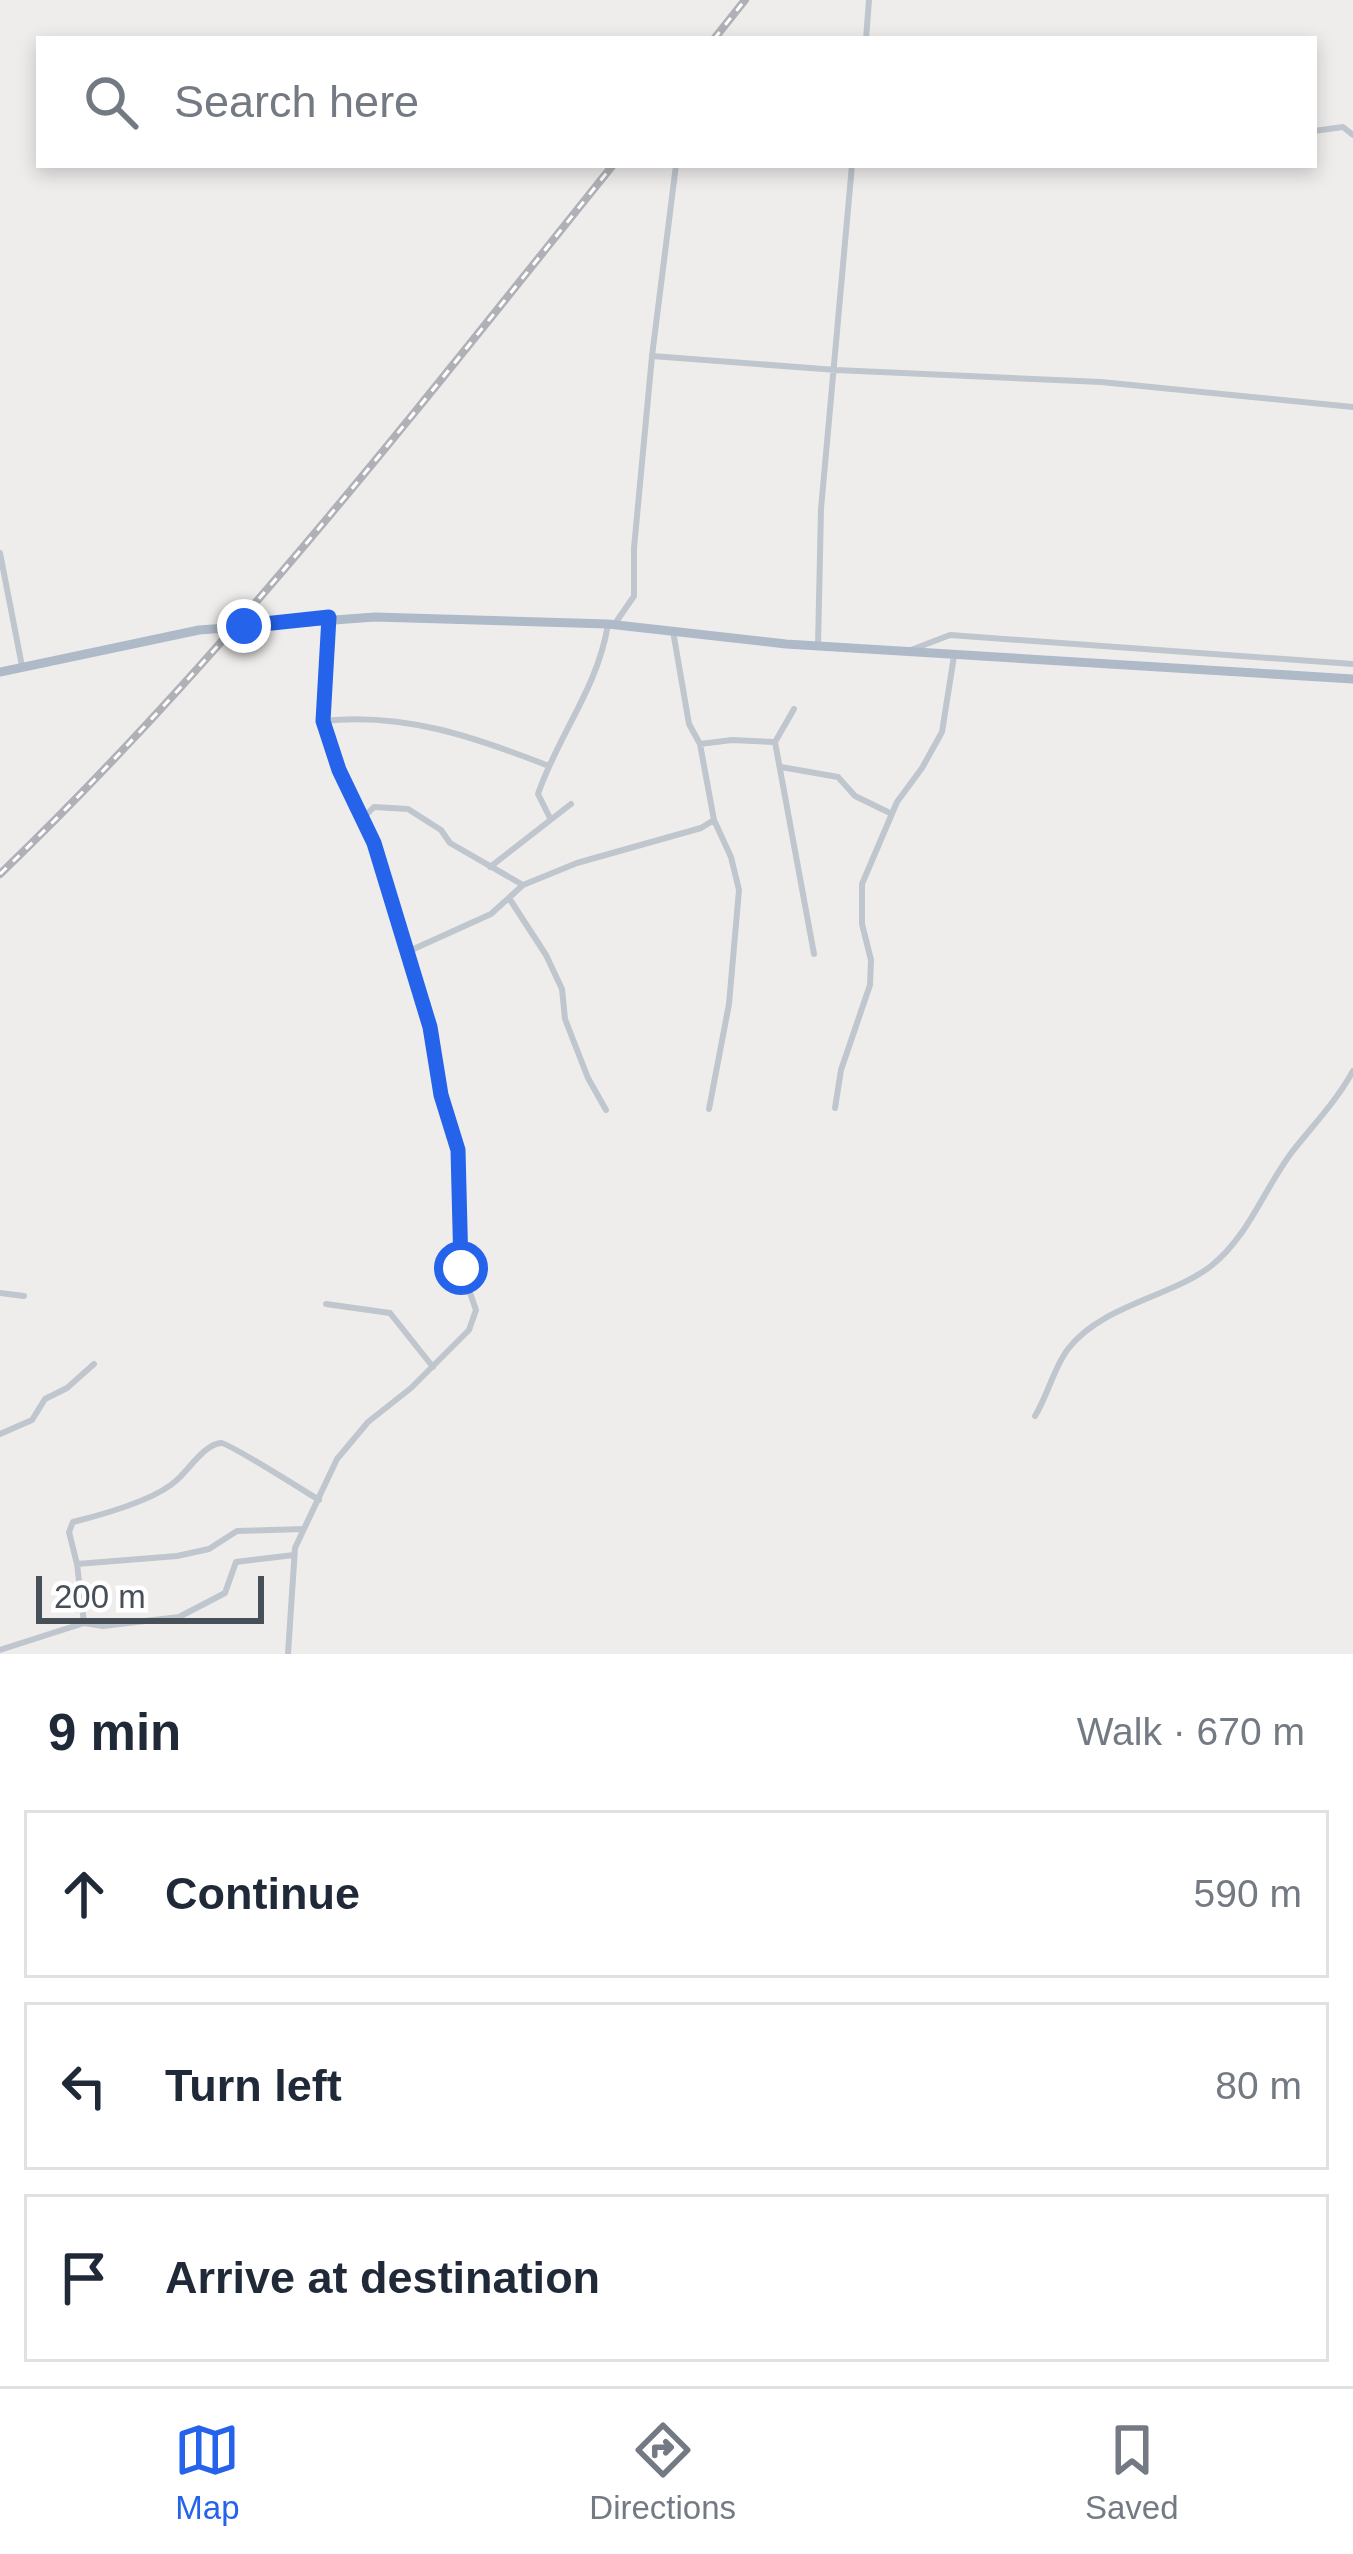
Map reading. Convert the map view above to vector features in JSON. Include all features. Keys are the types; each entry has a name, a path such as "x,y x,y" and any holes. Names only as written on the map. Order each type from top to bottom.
{"main road":[{"path":"0,672 226,628 329,617 523,619 906,653 1353,680"}],"street":[{"path":"866,36 869,0"},
{"path":"1317,131 1343,127 1353,135"},
{"path":"550,818 538,794 590,689 611,625 634,596 652,356 676,168"},
{"path":"818,646 821,509 852,168"},
{"path":"652,356 1101,382 1353,407"},
{"path":"0,554 22,666"},
{"path":"288,1654 294,1555 338,1459 368,1422 434,1367 469,1330 476,1310 461,1268 458,1150 441,1095 430,1027 364,817 339,770 323,721 329,617"},
{"path":"673,631 689,724 700,744 714,820 739,890 729,1004 709,1108"},
{"path":"906,653 940,635 950,635 1353,664"},
{"path":"835,1108 841,1070 871,985 862,884 891,813 942,732 954,656"},
{"path":"794,709 775,742 814,954"},
{"path":"323,721 384,718 425,725 470,736 549,766"},
{"path":"700,744 775,742"},
{"path":"781,767 838,777 855,796 891,813"},
{"path":"490,867 571,804"},
{"path":"364,817 374,807 407,809 441,830 450,843 523,885"},
{"path":"407,952 491,914 523,885 714,820"},
{"path":"509,898 530,926 562,988 565,1019 606,1110"},
{"path":"1035,1416 1068,1348 1100,1322 1220,1258 1289,1156 1338,1099 1353,1071"},
{"path":"0,1293 24,1296"},
{"path":"326,1304 390,1313 434,1367"},
{"path":"0,1434 32,1420 45,1399 67,1388 94,1364"},
{"path":"84,1623 69,1532 73,1522 101,1515 176,1482 212,1446 221,1442 237,1448 319,1500"},
{"path":"77,1564 177,1556 209,1549 237,1532 304,1529"},
{"path":"1,1651 84,1623 103,1626 179,1617 225,1593 236,1562 294,1555"}],"railway":[{"path":"716,36 745,0"},
{"path":"0,874 163,706 318,530 611,168"}],"route":[{"path":"244,626 329,617 323,721 339,770 374,843 430,1027 441,1095 458,1150 461,1268"}]}
